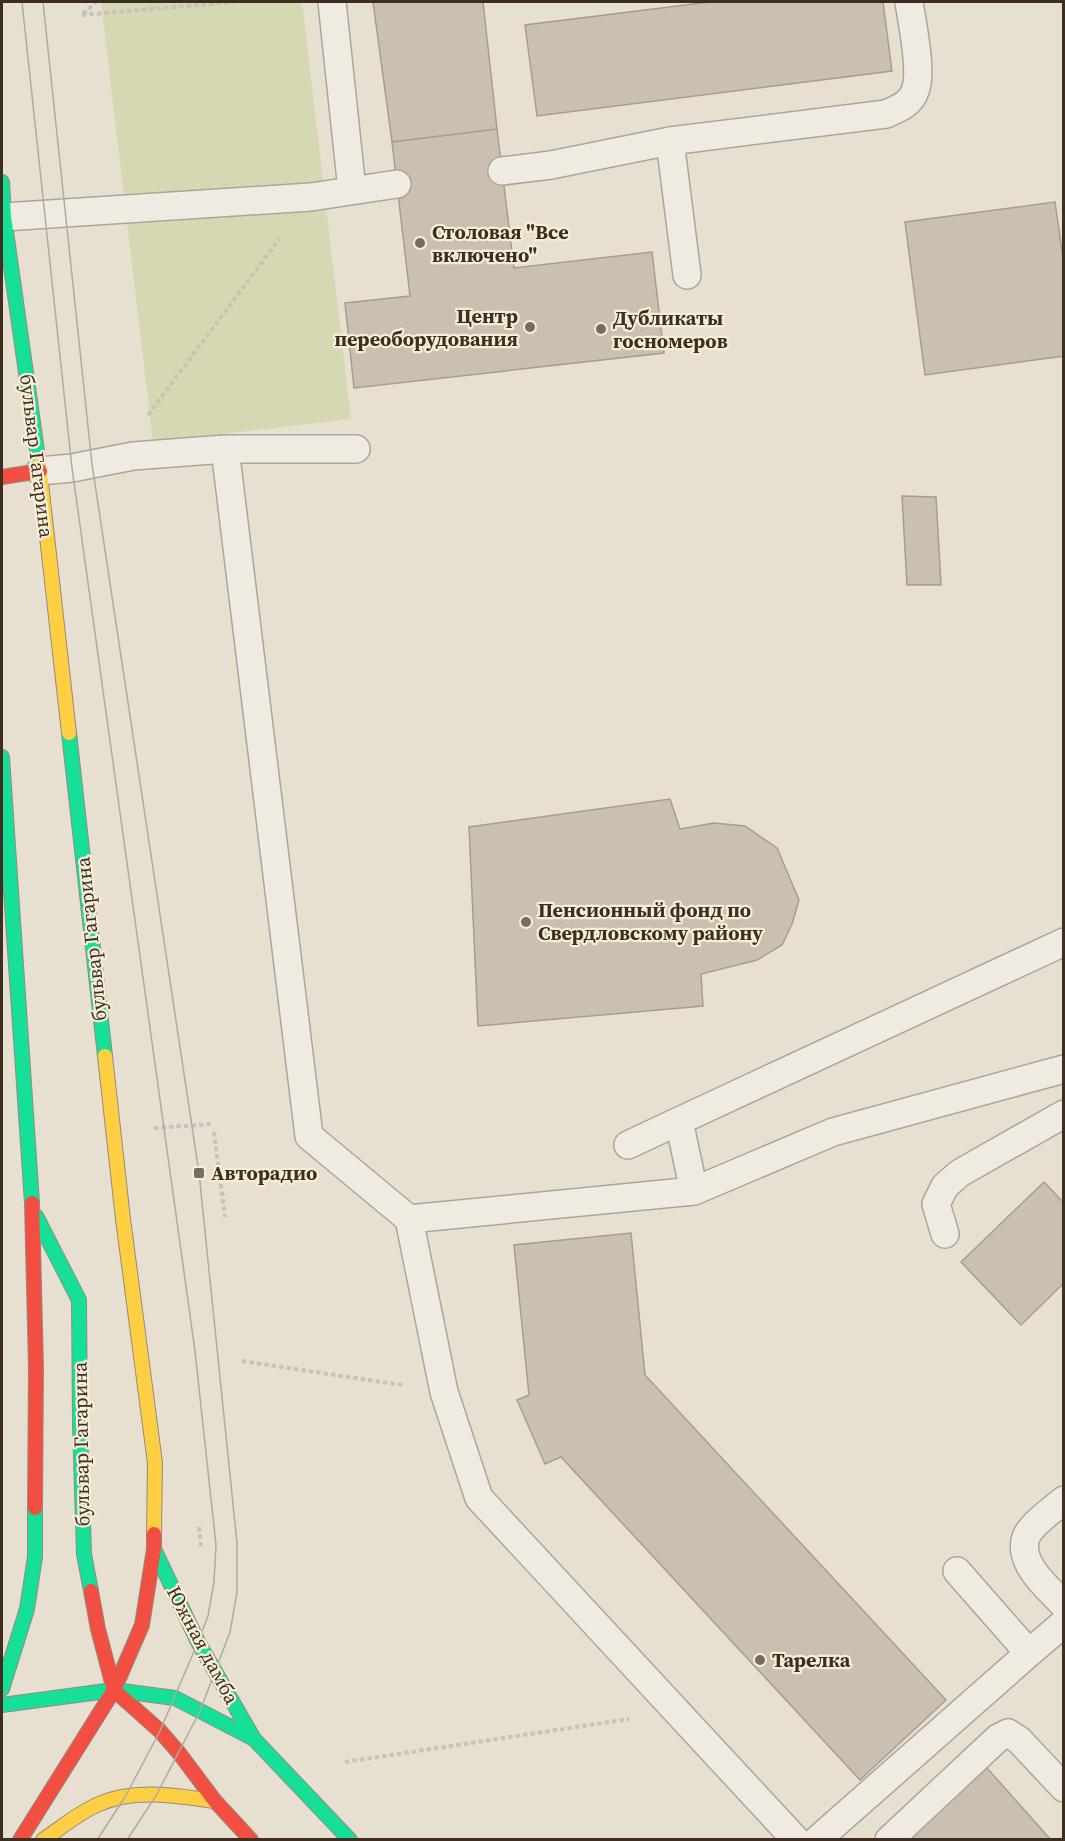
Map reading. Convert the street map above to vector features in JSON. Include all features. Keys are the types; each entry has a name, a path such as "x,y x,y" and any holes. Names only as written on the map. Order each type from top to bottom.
{"main road":[{"name":"бульвар Гагарина","path":"2,182 3,217 40,471 123,1219 155,1462 154,1549 142,1625 114,1690 20,1839"},
{"path":"2,477 40,471"},
{"name":"бульвар Гагарина","path":"2,757 32,1206 36,1368 35,1557 27,1609 2,1689"},
{"name":"бульвар Гагарина","path":"32,1206 79,1300 84,1554 98,1629 114,1690"},
{"name":"Южная дамба","path":"154,1549 198,1642 254,1739 350,1839"},
{"path":"114,1690 160,1731 215,1801 251,1839"},
{"name":"Южная дамба","path":"2,1705 114,1690 176,1698 254,1739"},
{"path":"43,1839 100,1803 117,1799 157,1794 215,1801"}],"lane":[{"path":"332,2 352,190"},
{"path":"502,171 551,165 670,141 886,114 903,106 915,93 918,72 909,2"},
{"path":"670,141 687,275"},
{"path":"3,217 311,197 397,184"},
{"path":"225,449 309,1136 409,1219 444,1392 479,1498 796,1839"},
{"path":"40,471 72,468 133,456 225,449 356,449"},
{"path":"628,1144 1064,942"},
{"path":"409,1219 694,1191 833,1132 1064,1069"},
{"path":"945,1234 936,1204 945,1186 960,1173 1064,1114"},
{"path":"679,1121 694,1191"},
{"path":"1064,1500 1026,1537 1025,1558 1064,1605"},
{"path":"957,1571 1029,1653"},
{"path":"817,1839 1064,1623"},
{"path":"889,1839 998,1738 1008,1733 1019,1740 1064,1788"}],"path":[{"path":"96,2 82,15 234,2"},
{"path":"145,420 311,197"},
{"path":"152,1128 213,1124"},
{"path":"214,1132 225,1218"},
{"path":"242,1361 444,1392"},
{"path":"345,1762 678,1711"}],"green space":[{"path":"101,2 302,2 351,419 153,442"}],"building":[{"path":"373,2 483,2 497,129 392,142"},
{"path":"709,2 883,2 892,71 537,116 525,25"},
{"path":"497,129 514,268 652,252 664,353 354,388 345,303 410,296 392,142"},
{"path":"1055,202 1064,265 1064,356 925,375 905,222"},
{"path":"902,496 936,497 941,585 907,585"},
{"path":"670,799 680,829 714,823 745,826 777,848 799,900 792,924 782,945 757,960 701,974 703,1006 478,1026 469,827"},
{"path":"1044,1182 1064,1203 1064,1283 1021,1325 961,1262"},
{"path":"631,1233 645,1375 946,1700 860,1780 561,1457 545,1464 517,1400 529,1395 514,1245"},
{"path":"987,1768 1051,1840 906,1840"}],"tram line":[{"path":"22,2 72,468 195,1351 216,1545 214,1582 208,1616 198,1642 160,1731 125,1797 97,1840"},
{"path":"43,2 92,464 199,1173 237,1543 237,1592 230,1632 200,1711 157,1794 127,1840"}],"traffic: fast":[{"path":"2,182 4,217 39,465"},
{"path":"69,733 105,1056"},
{"path":"2,757 32,1203"},
{"path":"36,1216 79,1300 84,1554 91,1591"},
{"path":"2,1689 27,1609 35,1557 35,1508"},
{"path":"154,1549 198,1642 254,1739 350,1840"},
{"path":"2,1705 114,1690 175,1698 254,1739"}],"traffic: slow":[{"path":"39,465 69,733"},
{"path":"105,1056 123,1219 155,1463 154,1534"},
{"path":"43,1840 84,1812 113,1799 156,1795 215,1801"}],"traffic: jam":[{"path":"2,477 40,471"},
{"path":"32,1203 36,1368 35,1508"},
{"path":"20,1840 114,1690 142,1625 154,1549 154,1534"},
{"path":"91,1591 114,1690 160,1731 215,1801 251,1840"}],"place":[{"name":"Столовая \"Все включено\"","path":"420,243"},
{"name":"Центр переоборудования","path":"530,327"},
{"name":"Дубликаты госномеров","path":"601,329"},
{"name":"Пенсионный фонд по Свердловскому району","path":"526,922"},
{"name":"Авторадио","path":"199,1173"},
{"name":"Тарелка","path":"760,1660"}]}
